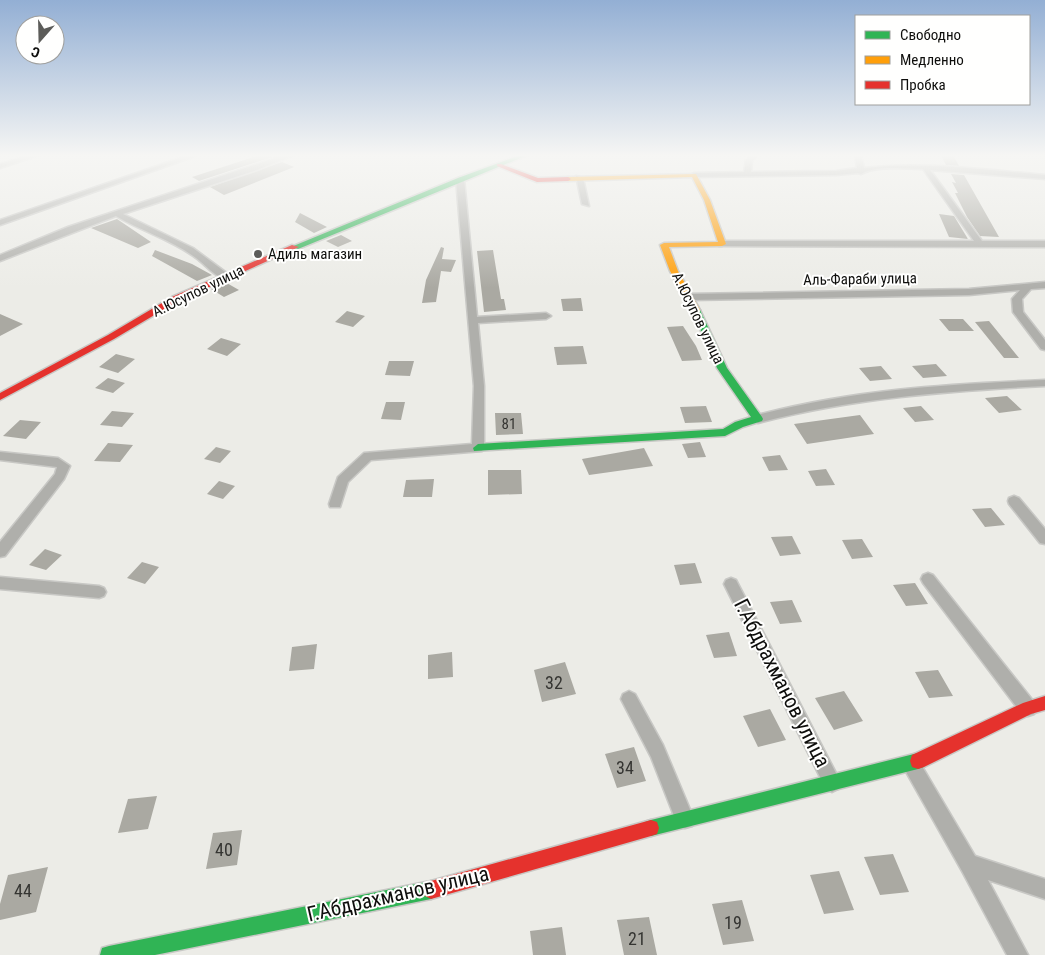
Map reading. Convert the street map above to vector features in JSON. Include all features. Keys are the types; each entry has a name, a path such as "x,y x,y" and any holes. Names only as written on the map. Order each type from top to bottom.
{"street":[{"path":"0,223 68,200"},
{"path":"0,258 50,236 159,200"},
{"name":"А.Юсупов улица","path":"0,397 111,337 174,299 410,200"},
{"path":"462,200 479,386 478,448"},
{"path":"585,200 586,204"},
{"path":"706,200 722,244"},
{"path":"948,200 979,243"},
{"path":"116,213 156,235 171,240 192,251 225,276"},
{"name":"А.Юсупов улица","path":"722,244 664,245 674,271 690,297 722,368 758,419"},
{"name":"Аль-Фараби улица","path":"722,244 1045,244"},
{"name":"Аль-Фараби улица","path":"690,297 969,292 1045,285"},
{"path":"1029,286 1017,299 1018,312 1045,347"},
{"path":"473,320 546,316"},
{"path":"336,504 342,480 368,456 725,432 739,424 794,408 948,388 1045,383"},
{"path":"0,456 58,462 64,466 55,483 0,552"},
{"path":"1014,501 1045,539"},
{"path":"928,579 1028,708"},
{"path":"0,584 99,592"},
{"name":"Г.Абдрахманов улица","path":"731,584 832,783"},
{"path":"630,698 657,751 685,819"},
{"name":"Г.Абдрахманов улица","path":"109,955 423,892 608,839 912,764 1028,708 1045,702"},
{"path":"912,764 1018,955"},
{"path":"969,864 1045,889"}],"building":[{"path":"958,200 978,200 999,237 980,236"},
{"path":"300,213 327,227 314,233 295,222"},
{"path":"939,214 954,216 968,239 949,237"},
{"path":"117,219 151,242 138,248 91,228"},
{"path":"341,235 352,241 338,247 326,241"},
{"path":"441,247 444,248 442,259 456,260 451,272 441,271 436,302 422,303 426,280"},
{"path":"155,250 192,264 212,275 197,281 152,256"},
{"path":"493,250 501,299 504,299 506,310 484,312 477,251"},
{"path":"225,282 239,290 224,297 211,289"},
{"path":"581,298 583,311 563,311 561,299"},
{"path":"347,311 365,316 353,327 335,322"},
{"path":"0,314 23,324 0,336"},
{"path":"939,319 963,319 974,331 949,331"},
{"path":"989,321 1019,358 1004,358 975,322"},
{"path":"683,326 696,346 702,360 682,361 667,327"},
{"path":"221,338 241,344 227,356 207,349"},
{"path":"583,346 587,364 557,365 554,347"},
{"path":"116,354 135,359 118,373 99,367"},
{"path":"389,361 414,361 410,376 385,375"},
{"path":"936,364 947,376 923,378 912,366"},
{"path":"881,366 892,379 870,381 859,368"},
{"path":"108,378 125,383 113,393 95,388"},
{"path":"1007,396 1022,410 999,413 985,398"},
{"path":"386,402 405,402 401,420 381,419"},
{"path":"706,406 712,422 685,423 680,407"},
{"path":"921,406 934,420 915,422 903,408"},
{"path":"112,411 134,413 122,427 100,425"},
{"path":"495,413 521,413 523,434 496,435"},
{"path":"860,415 874,434 807,444 794,424"},
{"path":"20,420 41,422 26,439 3,436"},
{"path":"700,442 706,457 688,458 682,444"},
{"path":"108,443 133,445 120,462 94,461"},
{"path":"216,447 231,451 220,463 204,459"},
{"path":"644,448 653,466 589,475 582,459"},
{"path":"780,455 788,470 769,471 762,457"},
{"path":"826,469 835,485 816,486 808,471"},
{"path":"488,470 521,470 522,494 488,495"},
{"path":"434,479 432,497 403,497 406,480"},
{"path":"219,481 235,486 223,499 207,494"},
{"path":"991,508 1005,525 985,527 972,509"},
{"path":"792,536 801,554 780,556 771,537"},
{"path":"862,539 873,557 852,559 842,540"},
{"path":"45,549 62,555 46,570 29,565"},
{"path":"142,562 159,567 145,584 127,578"},
{"path":"695,563 702,583 680,585 674,565"},
{"path":"915,583 928,604 906,606 893,585"},
{"path":"792,600 802,622 780,624 770,602"},
{"path":"729,632 737,656 714,658 706,635"},
{"path":"317,644 314,669 289,671 292,647"},
{"path":"452,652 453,677 428,679 428,655"},
{"path":"565,662 576,694 542,702 534,670"},
{"path":"938,670 953,696 929,698 915,672"},
{"path":"844,691 863,721 834,730 815,698"},
{"path":"770,709 786,740 758,747 743,716"},
{"path":"634,747 646,781 617,788 605,754"},
{"path":"157,796 148,829 118,833 128,799"},
{"path":"242,830 237,865 206,869 213,833"},
{"path":"893,854 909,892 880,895 864,857"},
{"path":"48,867 36,912 0,920 0,904 8,875"},
{"path":"839,871 854,910 824,914 810,875"},
{"path":"742,900 754,941 723,945 712,904"},
{"path":"649,917 657,955 624,955 617,920"},
{"path":"562,927 566,955 533,955 530,931"}],"traffic: fast":[{"path":"295,247 410,200"},
{"path":"478,448 725,432 739,424 758,419 722,368 696,310"},
{"path":"651,828 918,761"},
{"path":"109,955 431,890"}],"traffic: slow":[{"path":"696,310 674,271 664,245 722,244 707,200"}],"traffic: jam":[{"path":"0,397 111,337 175,299 295,247"},
{"path":"918,761 1028,708 1045,703"},
{"path":"431,890 651,828"}],"place":[{"name":"Адиль магазин","path":"258,254"}]}
